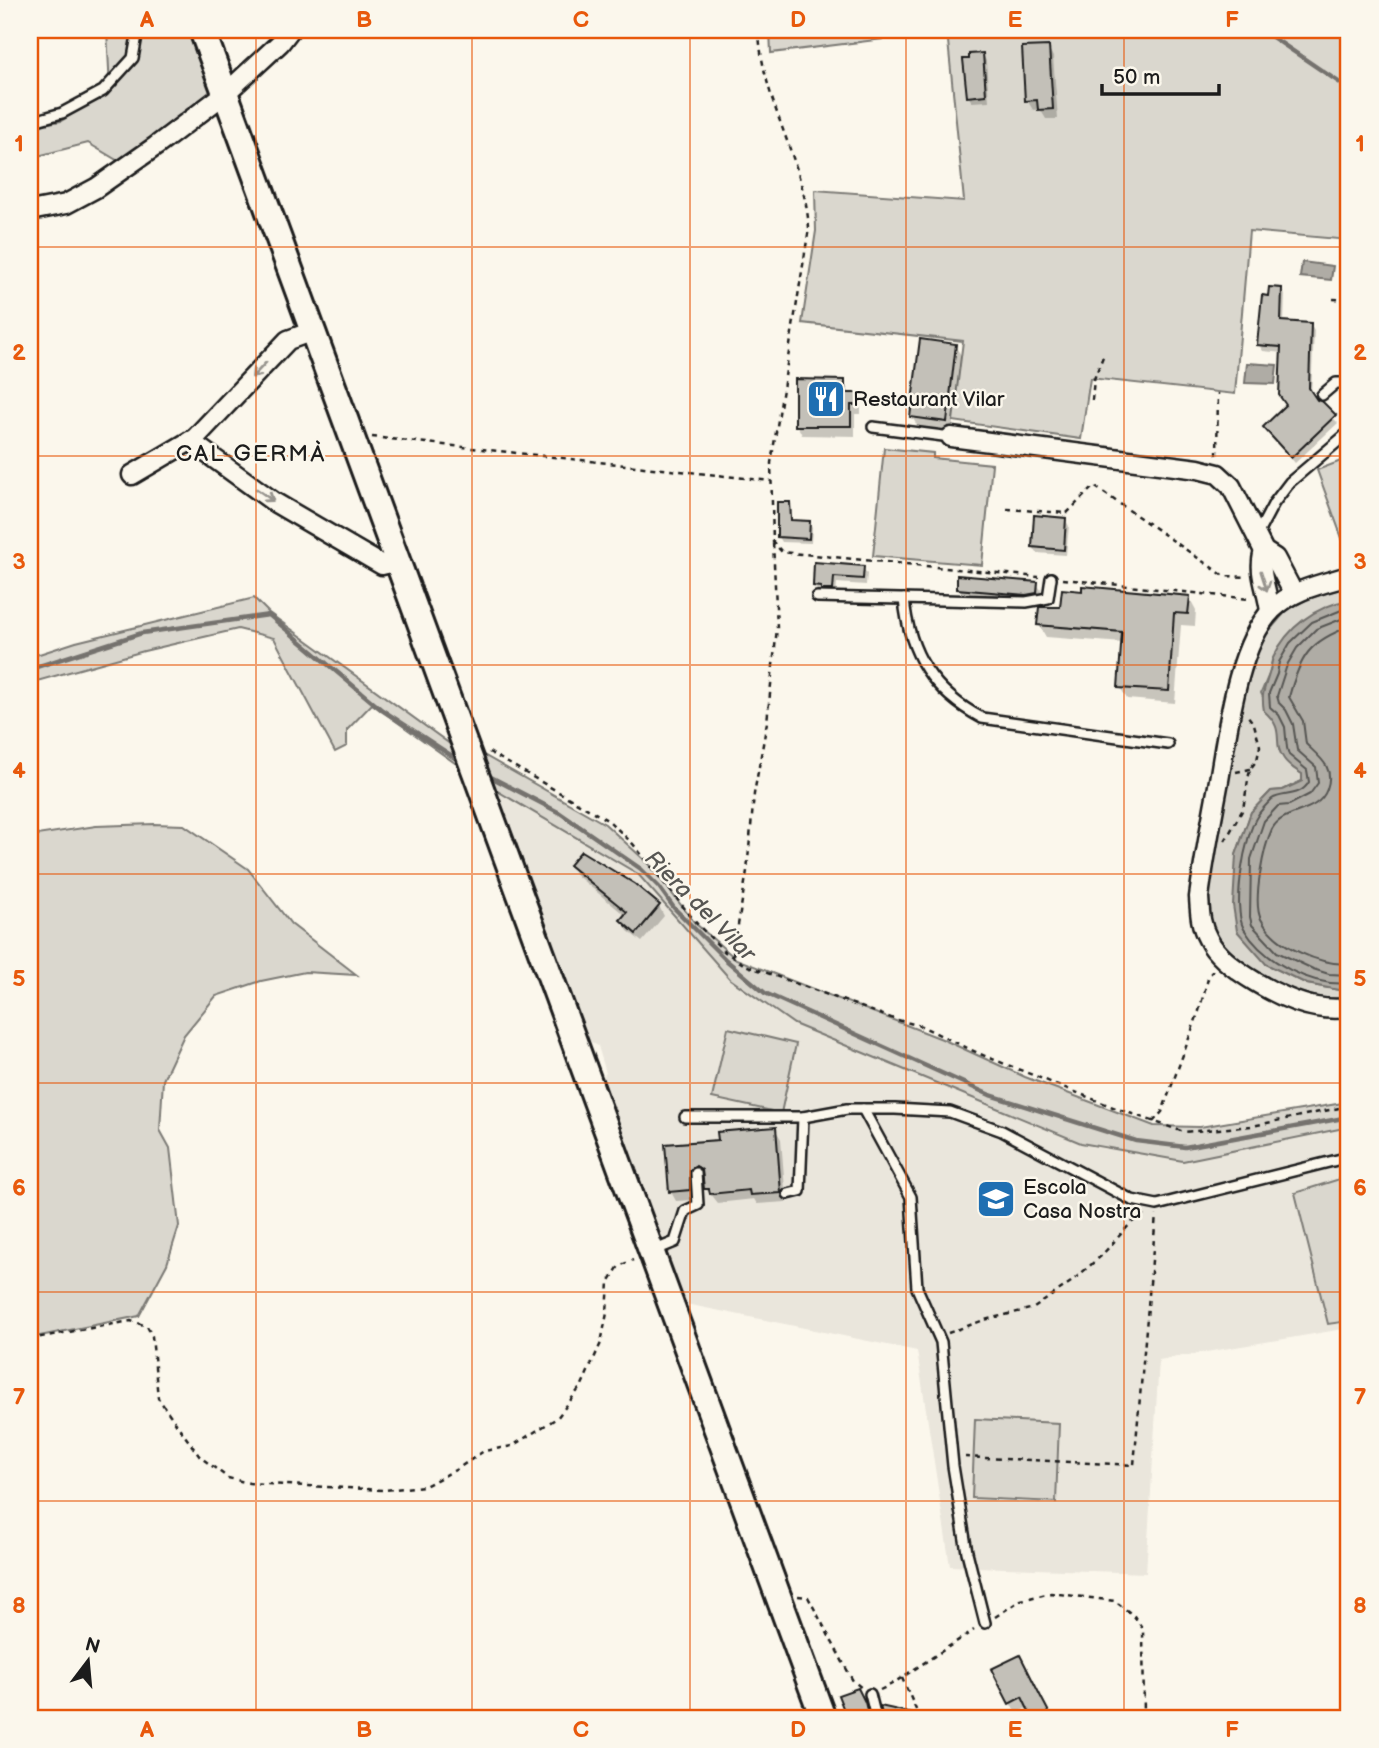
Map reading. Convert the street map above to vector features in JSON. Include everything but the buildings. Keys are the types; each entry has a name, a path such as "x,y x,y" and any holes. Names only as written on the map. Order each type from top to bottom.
{"main road":[{"path":"202,30 823,1718"}],"street":[{"path":"30,211 65,204 96,188 226,93 280,43 290,30"},
{"path":"132,475 190,441 288,340 313,331"},
{"path":"951,437 1198,469 1218,474 1231,486 1260,544 1275,558 1294,594"},
{"path":"190,441 274,502 382,565 398,561"},
{"path":"1260,544 1260,573 1268,593 1270,612"},
{"path":"1349,576 1294,594 1270,612 1254,638 1232,705 1199,897 1200,922 1209,941 1222,959 1242,974 1292,1000 1316,1007 1349,1008"}],"lane":[{"path":"30,122 62,113 103,91 133,58 138,30"},
{"path":"1322,395 1336,383 1349,383"},
{"path":"873,427 951,437"},
{"path":"1260,544 1274,503 1290,482 1349,432"},
{"path":"817,597 1026,602 1048,598 1051,578"},
{"path":"905,599 907,625 915,650 933,679 946,694 982,718 1168,744"},
{"path":"685,1117 803,1117 847,1109 950,1112 1002,1131 1132,1200 1157,1205 1349,1157"},
{"path":"863,1109 911,1197 917,1288 939,1337 952,1456 967,1552 985,1623"},
{"path":"788,1194 800,1191 803,1117"},
{"path":"652,1252 675,1242 685,1211 698,1205 696,1173"},
{"path":"870,1694 876,1718"}],"path":[{"path":"1333,299 1349,300"},
{"path":"1092,400 1094,379 1104,354"},
{"path":"1217,455 1218,393"},
{"path":"351,435 771,481"},
{"path":"1007,509 1067,513 1094,486 1224,576 1253,577"},
{"path":"733,957 747,871 754,794 767,722 777,628 773,542"},
{"path":"1223,844 1243,810 1250,769 1257,760 1260,746 1254,724 1244,709"},
{"path":"466,746 478,745 609,821 633,844 698,925 745,965 894,1019 921,1026 980,1054 1184,1132 1252,1126 1349,1106"},
{"path":"1153,1122 1161,1112 1185,1051 1209,975 1222,959"},
{"path":"939,1337 984,1320 1034,1308 1071,1282 1101,1256 1131,1223 1157,1205"},
{"path":"952,1456 1134,1465 1157,1205"},
{"path":"30,1339 131,1321 148,1326 152,1336 158,1398 200,1457 228,1478 249,1483 384,1490 425,1486 484,1451 512,1446 557,1418 582,1385 601,1343 607,1313 608,1282 619,1266 652,1252"},
{"path":"795,1596 808,1597 853,1681 870,1694 902,1678 1021,1600 1052,1593 1115,1601 1134,1616 1143,1629 1144,1718"},
{"path":"902,1678 917,1712 923,1718"},
{"path":"1335,1718 1349,1709"}],"shaded area":[{"path":"107,30 188,30 211,89 210,98 125,165 88,143 30,158 30,126 61,121 110,89"},
{"path":"770,30 1349,30 1349,240 1249,231 1235,394 1090,378 1081,439 953,421 963,341 802,323 816,231 815,190 964,201 947,31 771,53"},
{"path":"884,448 933,453 933,458 992,464 982,565 873,556"},
{"path":"1349,458 1349,547 1346,549 1317,470"},
{"path":"1349,586 1349,600 1344,601 1272,660 1261,693 1279,730 1279,750 1293,768 1302,774 1302,781 1283,790 1271,791 1251,812 1236,855 1266,964 1307,984 1344,991 1349,989 1349,998 1331,999 1292,990 1254,970 1238,958 1214,930 1208,909 1207,887 1241,698 1263,638 1287,610 1307,599"},
{"path":"254,598 269,613 454,747 462,768 372,704 347,730 347,746 335,752 274,638 238,629 144,651 30,683 30,657 76,642"},
{"path":"473,749 605,824 649,864 695,923 736,959 942,1039 1025,1077 1154,1126 1200,1127 1349,1102 1349,1127 1183,1161 1081,1143 794,1024 730,979 638,874 489,786"},
{"name":"Escola Casa Nostra","path":"489,786 638,874 730,979 794,1024 1081,1143 1183,1161 1349,1127 1349,1328 1159,1360 1146,1573 950,1566 917,1351 681,1303 599,1081 606,1073 598,1046 583,1037"},
{"path":"184,825 248,869 291,924 357,975 305,972 261,981 216,996 184,1035 163,1080 160,1130 170,1148 179,1226 167,1264 139,1316 30,1338 30,836 96,826"},
{"path":"728,1028 796,1044 781,1113 712,1098"},
{"path":"1349,1176 1349,1321 1328,1324 1295,1193"},
{"path":"975,1419 1059,1423 1056,1502 972,1498"}],"water":[{"path":"1302,262 1333,266 1331,280 1300,277"},
{"path":"1247,363 1277,365 1275,384 1245,383"},
{"path":"1349,600 1349,989 1344,991 1307,984 1266,964 1237,931 1233,905 1236,855 1251,812 1271,791 1283,790 1302,781 1302,774 1280,753 1275,724 1264,711 1264,692 1273,658 1286,637 1304,620 1325,607"}],"waterway":[{"path":"1262,30 1349,89"},
{"name":"Riera del Vilar","path":"30,669 142,633 269,615 382,710 461,762"},
{"name":"Riera del Vilar","path":"485,774 560,813 641,869 659,887 674,908 726,960 765,993 990,1095 1136,1141 1185,1147 1349,1117"}],"place":[{"name":"Restaurant Vilar","path":"826,399"},
{"name":"Escola Casa Nostra","path":"996,1199"}],"district":[{"name":"CAL GERMÀ","path":"251,454"}]}
